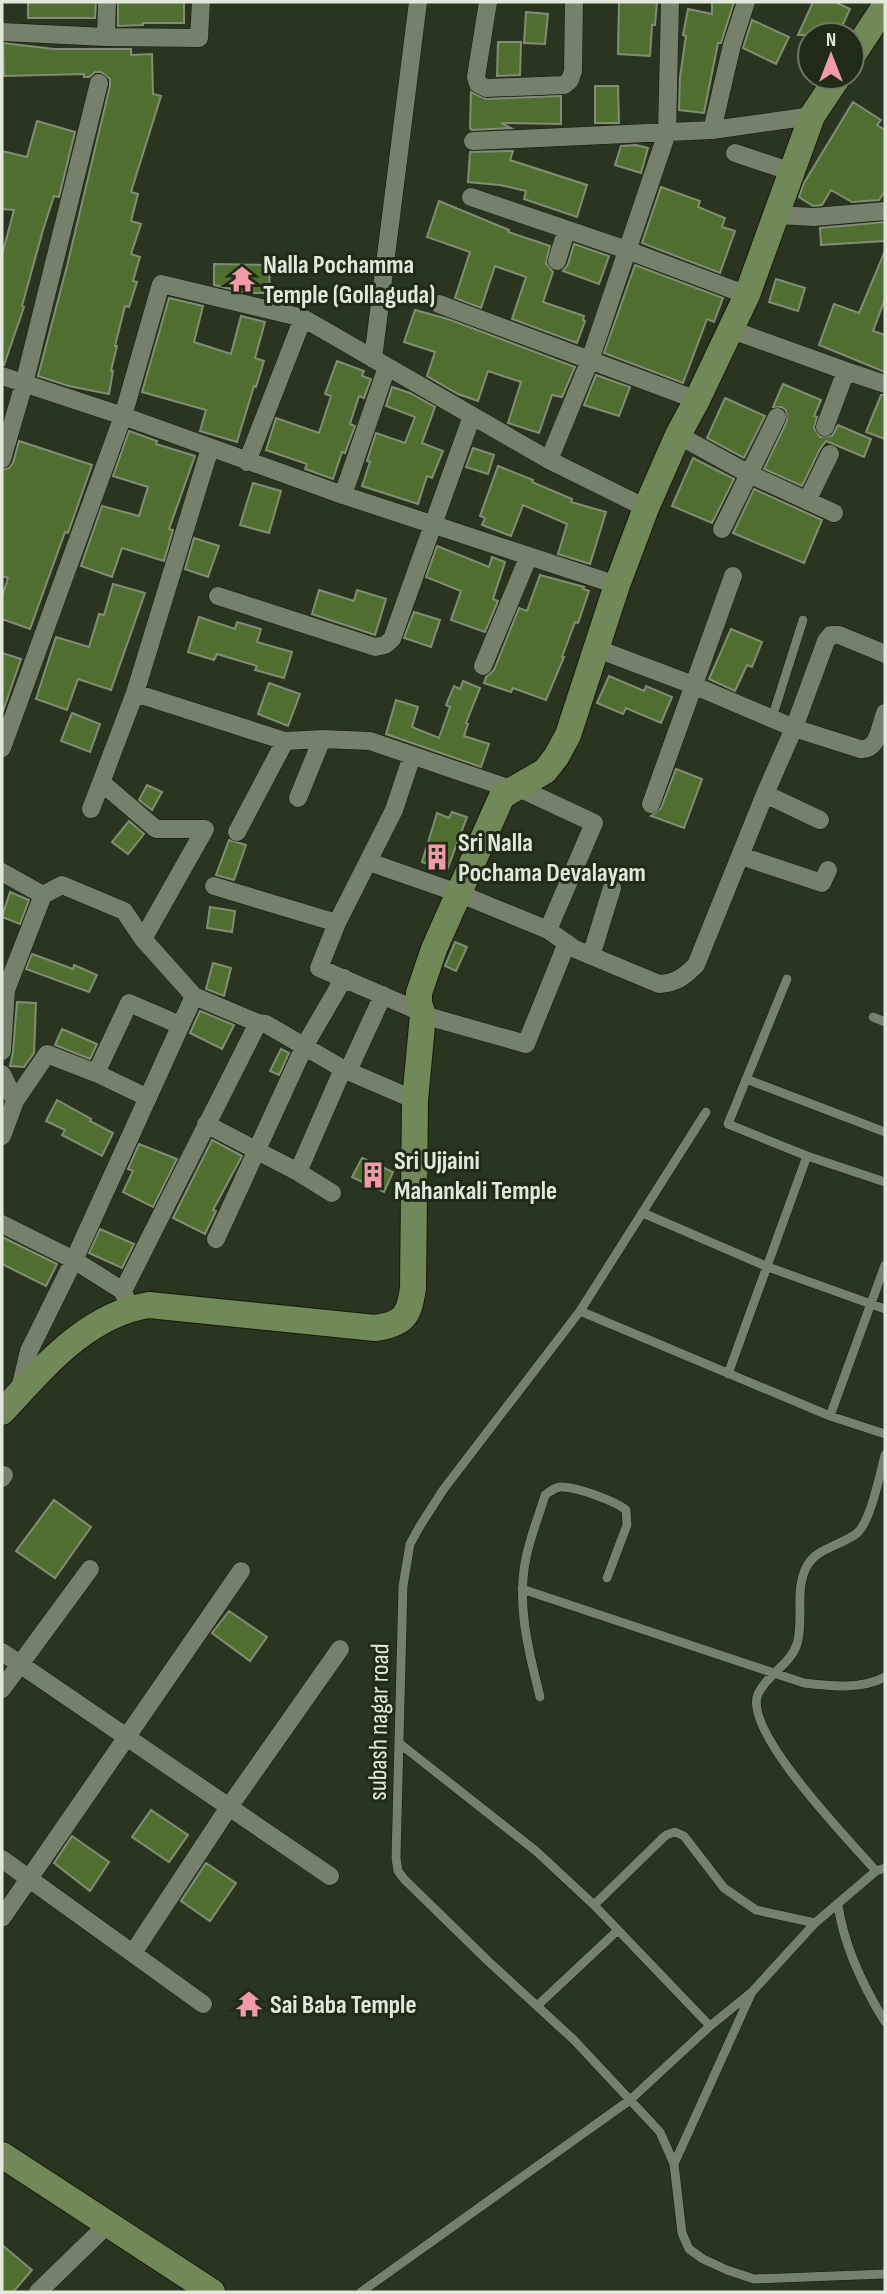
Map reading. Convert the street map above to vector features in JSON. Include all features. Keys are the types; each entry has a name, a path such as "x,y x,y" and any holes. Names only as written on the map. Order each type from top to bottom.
{"street":[{"path":"106,37 107,2"},
{"path":"2,33 199,38 201,2"},
{"path":"343,495 380,363 418,2"},
{"path":"488,2 476,77 478,84 486,88 564,85 570,80 573,71 574,2"},
{"path":"549,460 590,360 667,133 670,2"},
{"path":"712,130 732,46 746,2"},
{"path":"866,34 885,6"},
{"path":"2,459 24,384 99,83"},
{"path":"2,1224 74,1260 126,1300 149,1305 375,1328 390,1326 404,1319 411,1306 414,1288 415,1100 422,1013 419,993 458,893 502,796 545,771 568,735 595,648 646,508 678,435 732,330 812,116 829,91"},
{"path":"473,141 712,130 812,116"},
{"path":"735,153 792,172"},
{"path":"471,197 747,295"},
{"path":"777,215 814,217 885,211"},
{"path":"557,261 566,231"},
{"path":"2,748 122,416 161,284 303,318 549,460 646,508"},
{"path":"439,304 697,400"},
{"path":"247,462 303,318"},
{"path":"732,330 885,384"},
{"path":"825,427 846,371"},
{"path":"2,376 528,558 617,585"},
{"path":"218,596 375,647 385,645 392,639 472,416"},
{"path":"722,529 776,417"},
{"path":"678,435 749,474 834,513"},
{"path":"91,809 135,693 209,447"},
{"path":"807,501 830,454"},
{"path":"483,666 528,558"},
{"path":"651,804 733,576"},
{"path":"369,862 458,893 548,930 592,956 659,984 672,983 683,978 696,965 794,728 826,641 831,635 839,635 885,654"},
{"path":"595,648 693,685 794,728 867,750 873,746 885,713"},
{"path":"135,693 285,741 370,741 514,788 594,823 548,930"},
{"path":"298,798 322,739"},
{"path":"237,832 285,741"},
{"path":"412,756 394,810 337,923 318,968 422,1013 526,1044 568,943"},
{"path":"101,782 156,828 205,828 143,939"},
{"path":"765,794 820,820"},
{"path":"741,856 822,883 828,870"},
{"path":"2,872 43,895"},
{"path":"2,1051 4,989 43,895 62,885 124,911 143,939 194,996 266,1024 346,1070 415,1100"},
{"path":"214,887 337,923"},
{"path":"592,956 612,888"},
{"path":"216,1239 305,1045 344,978"},
{"path":"298,1172 383,995"},
{"path":"10,1403 29,1351 74,1260 194,996"},
{"path":"96,1073 130,1003 180,1025"},
{"path":"10,1403 67,1345 108,1318 126,1300 206,1124 258,1023"},
{"path":"2,1136 15,1101 47,1054 146,1097"},
{"path":"2,1074 15,1101"},
{"path":"206,1124 332,1193"},
{"path":"2,1689 90,1569"},
{"path":"2,1918 241,1571"},
{"path":"133,1953 229,1807 340,1649"},
{"path":"2,1652 330,1876"},
{"path":"2,1859 203,2004"},
{"path":"2,2155 212,2292"},
{"path":"38,2292 108,2224"}],"lane":[{"path":"772,718 803,621"},
{"path":"787,979 728,1124 807,1156 885,1182"},
{"path":"873,1017 885,1022"},
{"path":"746,1079 885,1132"},
{"name":"subash nagar road","path":"537,2006 398,1871 396,1858 403,1586 410,1544 443,1490 580,1311 706,1112"},
{"path":"728,1374 807,1156"},
{"path":"643,1213 768,1267 885,1310"},
{"path":"830,1416 885,1265"},
{"path":"580,1311 830,1416 885,1434"},
{"path":"361,2292 630,2100 710,2026 752,1992 815,1923 881,1870 789,1770 769,1740 756,1706 758,1693 794,1653 800,1634 804,1571 815,1556 856,1534 863,1525 885,1455"},
{"path":"540,1697 527,1643 522,1589 526,1557 545,1495 551,1490 562,1487 619,1505 626,1510 626,1525 607,1578"},
{"path":"522,1589 804,1683 841,1687 885,1677"},
{"path":"399,1743 536,1852 594,1905 710,2026"},
{"path":"594,1905 666,1835 675,1832 684,1836 724,1888 756,1910 815,1923"},
{"path":"838,1905 841,1926 853,1958 868,1993 885,2021"},
{"path":"618,1930 537,2006 574,2040 660,2132 674,2164 682,2233 689,2249 727,2270 754,2278 885,2274"},
{"path":"674,2164 752,1992"}],"building":[{"path":"28,2 96,2 95,18 28,18"},
{"path":"118,2 184,2 184,23 118,26"},
{"path":"619,2 657,2 650,56 618,54"},
{"path":"712,2 734,2 721,43 718,43 704,113 679,110 680,77 686,36 683,35 688,9 712,14"},
{"path":"813,2 835,2 850,9 844,21 804,21"},
{"path":"526,12 548,14 545,44 524,43"},
{"path":"752,20 789,37 776,64 743,48"},
{"path":"498,42 521,42 520,75 497,76"},
{"path":"3,43 54,49 131,49 131,55 152,54 153,94 161,96 131,192 138,194 131,221 141,224 131,254 140,257 133,281 137,282 129,307 125,306 115,346 109,394 38,376 67,266 110,79 101,72 95,72 89,77 84,77 84,74 4,76"},
{"path":"595,86 618,86 619,123 595,123"},
{"path":"471,92 486,99 561,96 561,124 501,123 511,128 472,130"},
{"path":"853,102 881,120 877,125 885,130 885,191 879,200 852,202 831,190 822,205 813,206 799,197 804,183"},
{"path":"37,121 75,132 59,197 54,196 22,306 24,307 2,365 2,255 14,210 2,209 2,151 27,157"},
{"path":"636,145 648,148 641,173 615,165 621,146"},
{"path":"513,151 510,160 587,185 577,217 524,199 526,191 468,182 470,152"},
{"path":"661,187 700,201 698,207 725,218 722,227 735,231 720,273 642,243"},
{"path":"439,201 509,230 508,232 550,246 546,263 553,272 543,302 584,316 585,321 577,343 512,319 526,277 495,266 481,308 455,298 470,252 427,237"},
{"path":"885,222 885,241 821,245 820,228"},
{"path":"574,244 609,256 599,284 563,271"},
{"path":"885,251 885,299 873,331 885,335 885,372 819,345 834,304 859,313"},
{"name":"Nalla Pochamma Temple (Gollaguda)","path":"214,264 269,265 270,293 246,293 214,285"},
{"path":"635,265 723,298 714,322 707,319 683,383 604,353"},
{"path":"776,279 805,288 798,311 769,302"},
{"path":"169,298 203,306 194,342 231,354 241,316 265,322 255,358 264,361 237,442 200,431 206,410 142,392"},
{"path":"415,310 448,319 575,367 562,397 552,395 539,433 508,423 521,382 488,371 478,401 458,394 427,376 435,352 404,342"},
{"path":"337,361 364,371 362,376 371,379 364,398 359,396 350,424 355,426 333,479 305,469 307,464 266,450 276,418 319,433 331,396 325,394"},
{"path":"596,375 630,387 619,416 584,405"},
{"path":"783,384 821,400 814,416 817,417 814,428 820,437 832,436 838,425 871,439 864,457 826,441 802,486 764,469 787,421 786,410 773,407"},
{"path":"392,387 410,393 435,407 422,443 443,451 432,478 427,476 418,504 362,486 376,433 405,443 415,417 386,406"},
{"path":"881,395 885,395 885,439 866,432"},
{"path":"725,398 765,416 744,458 707,438"},
{"path":"129,431 157,441 156,444 195,456 169,529 173,530 164,561 122,548 112,577 81,566 102,506 139,516 148,487 113,476"},
{"path":"19,441 92,465 30,629 2,619 2,597 8,578 2,576 2,470 13,463"},
{"path":"473,448 494,455 488,474 466,467"},
{"path":"693,458 734,479 712,523 672,506"},
{"path":"498,466 572,499 571,502 606,512 590,564 558,554 567,524 523,505 511,536 482,525 485,518 480,516"},
{"path":"253,483 281,491 269,533 240,525"},
{"path":"754,489 822,520 804,563 733,533"},
{"path":"194,538 219,546 208,577 185,569"},
{"path":"437,546 489,567 492,557 505,562 493,599 498,601 485,632 451,620 461,591 426,577"},
{"path":"540,575 584,587 583,589 589,591 546,700 513,688 511,692 484,683 494,670 519,608 527,611"},
{"path":"113,584 145,593 111,690 78,679 67,710 36,699 56,637 89,647 99,614 104,615"},
{"path":"319,590 354,601 357,590 386,599 375,635 312,614"},
{"path":"414,612 440,620 431,647 404,638"},
{"path":"199,617 235,629 237,622 261,629 257,642 292,652 284,678 255,670 257,666 217,654 214,660 188,652"},
{"path":"731,629 762,642 752,667 747,665 735,691 709,679"},
{"path":"2,653 21,659 3,711 2,711"},
{"path":"609,676 644,691 646,686 672,697 661,723 626,708 623,714 597,703"},
{"path":"463,681 480,688 466,723 468,724 464,736 489,744 481,767 386,734 396,700 418,707 412,727 439,738 450,707 446,705 454,686 460,689"},
{"path":"269,683 300,694 288,726 258,714"},
{"path":"72,713 100,724 90,752 61,741"},
{"path":"676,769 702,779 684,828 651,816 661,808"},
{"path":"147,785 162,792 152,810 139,800"},
{"path":"452,812 467,817 447,870 422,862 437,813 449,818"},
{"path":"129,821 144,834 128,854 112,842"},
{"path":"229,840 246,845 234,880 216,875"},
{"path":"10,892 29,900 20,924 2,917"},
{"path":"210,907 235,911 232,932 207,928"},
{"path":"455,942 467,947 456,971 445,966"},
{"path":"32,954 73,969 74,965 97,975 89,992 26,969"},
{"path":"213,963 231,968 224,996 206,989"},
{"path":"17,1002 36,1003 34,1053 24,1067 10,1066"},
{"path":"200,1011 234,1025 222,1049 190,1033"},
{"path":"62,1029 97,1044 90,1059 55,1045"},
{"path":"281,1049 289,1053 279,1075 270,1071"},
{"path":"57,1100 113,1133 102,1156 62,1135 65,1130 46,1121"},
{"path":"212,1140 242,1156 213,1210 216,1211 205,1234 173,1218"},
{"path":"139,1144 177,1159 153,1207 123,1192 133,1171 128,1169"},
{"name":"Sri Ujjaini Mahankali Temple","path":"362,1158 393,1172 384,1192 352,1177"},
{"path":"100,1229 134,1244 122,1268 89,1253"},
{"path":"2,1237 57,1264 46,1286 2,1264"},
{"path":"54,1500 91,1527 55,1578 16,1551"},
{"path":"229,1611 267,1637 250,1661 212,1633"},
{"path":"151,1810 188,1835 169,1862 132,1837"},
{"path":"72,1836 109,1862 90,1891 54,1863"},
{"path":"206,1863 236,1883 210,1921 181,1901"},
{"path":"2,2245 32,2270 13,2292 2,2292"}],"place":[{"name":"Nalla Pochamma Temple (Gollaguda)","path":"242,279"},
{"name":"Sri Nalla Pochama Devalayam","path":"437,857"},
{"name":"Sri Ujjaini Mahankali Temple","path":"373,1175"},
{"name":"Sai Baba Temple","path":"249,2004"}]}
